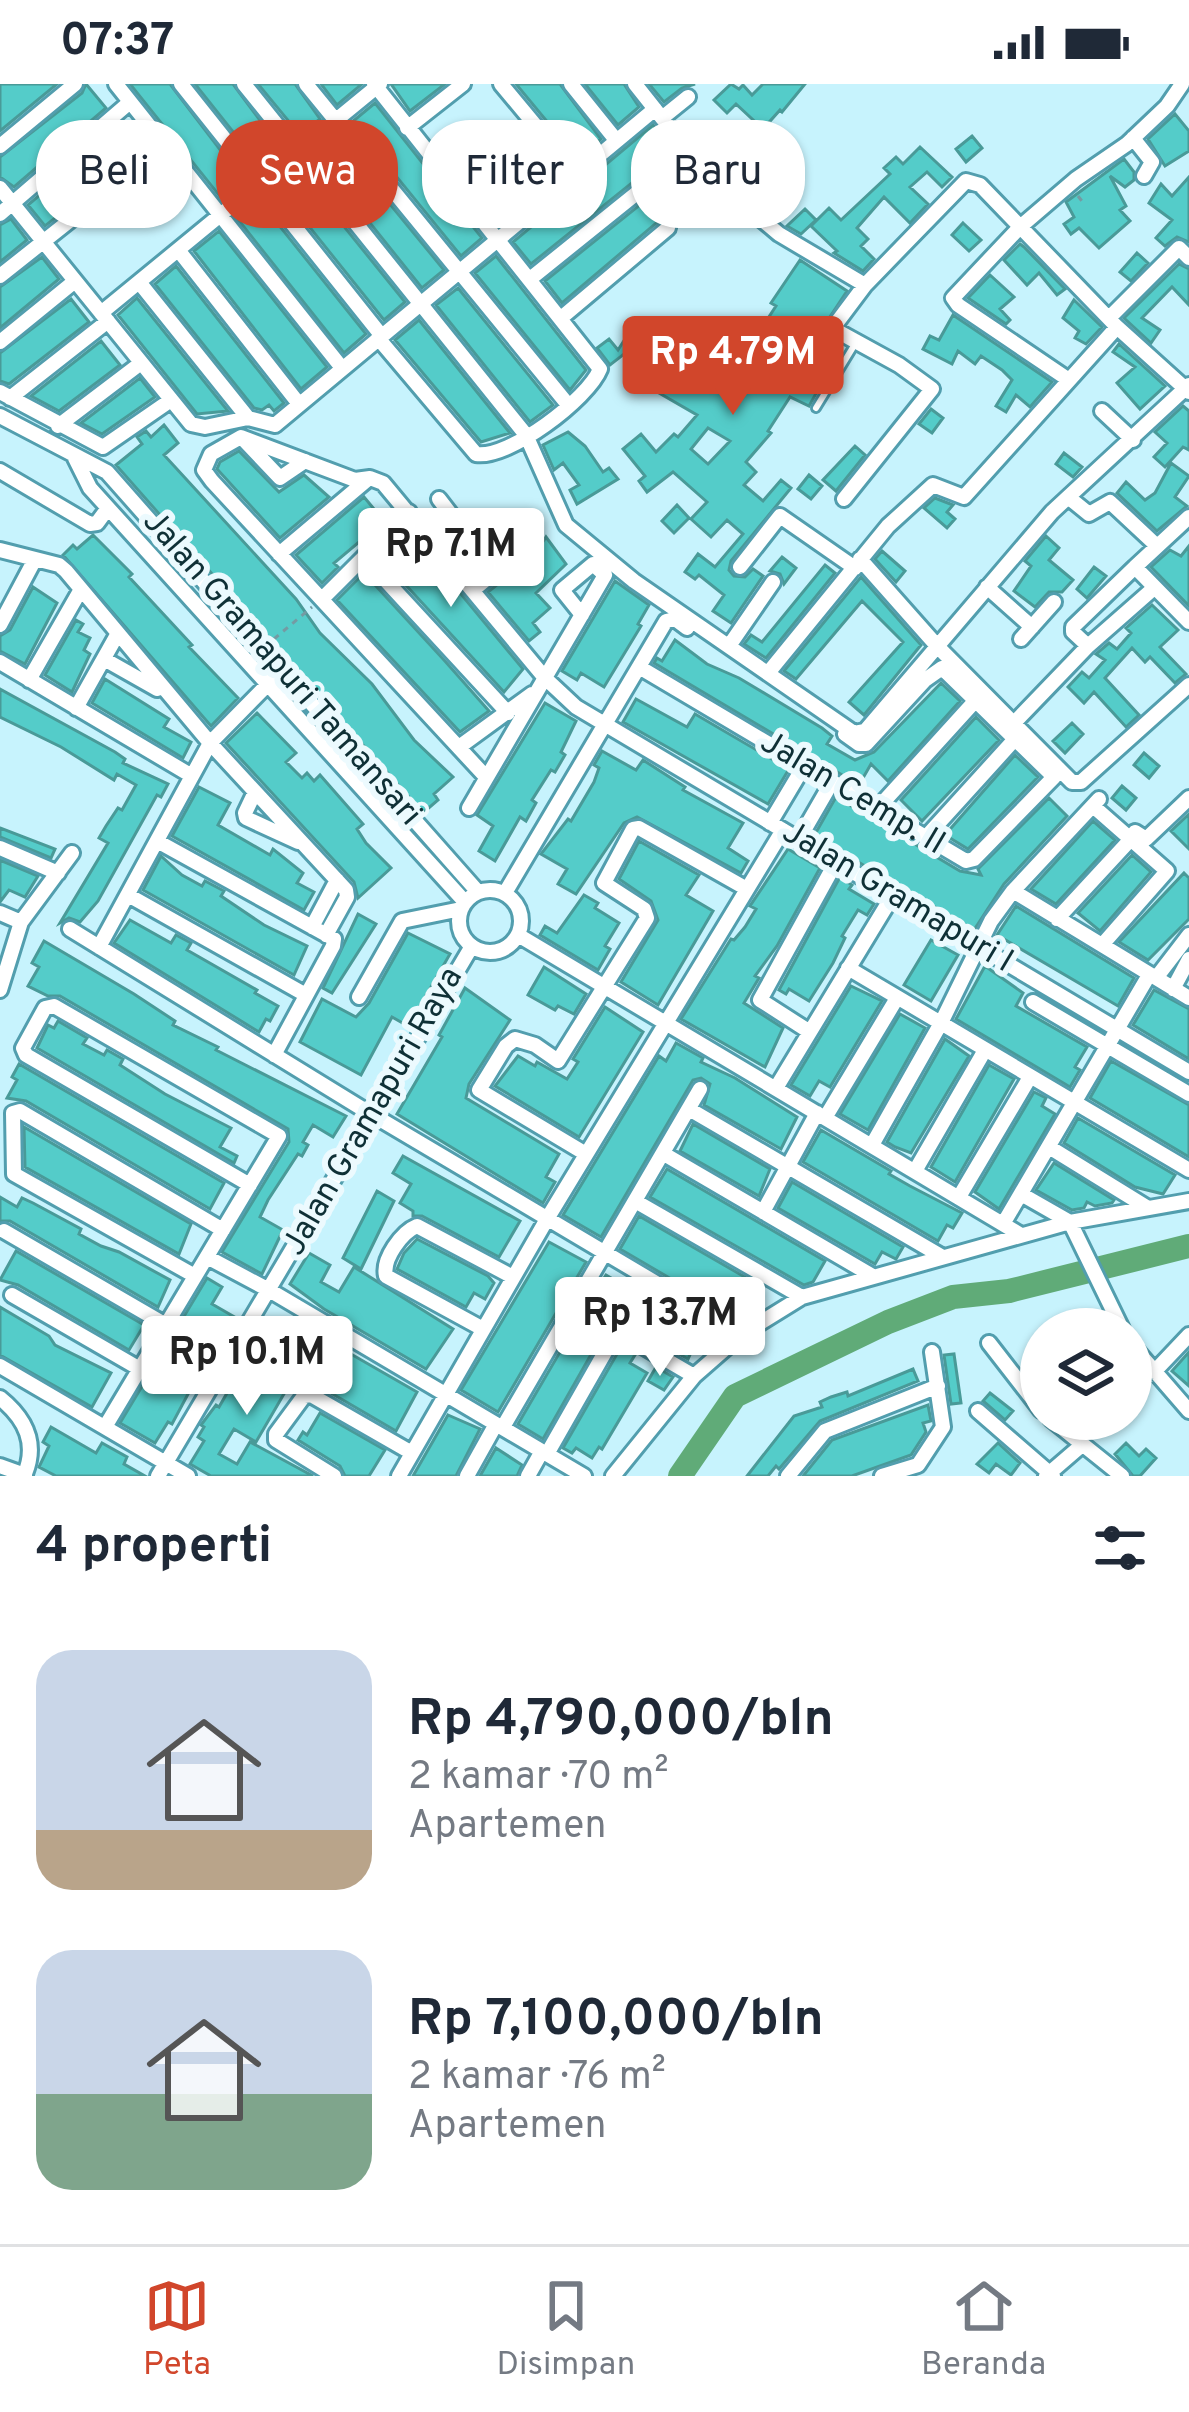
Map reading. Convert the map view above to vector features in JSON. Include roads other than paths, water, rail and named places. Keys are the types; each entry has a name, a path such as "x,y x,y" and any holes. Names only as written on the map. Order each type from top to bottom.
{"street":[{"path":"0,146 75,84"},
{"path":"116,84 145,120"},
{"path":"181,84 216,130"},
{"path":"244,84 272,120"},
{"path":"306,84 333,120"},
{"path":"407,128 464,84"},
{"path":"501,84 531,120"},
{"path":"571,84 616,140"},
{"path":"635,84 664,120"},
{"path":"1069,380 954,301 954,294 1020,227 1133,138 1167,106 1182,84"},
{"path":"292,228 476,454 494,453 584,396 600,368 377,85 336,120"},
{"path":"607,147 688,97"},
{"path":"6,209 130,102"},
{"path":"1133,138 1152,162 1144,176"},
{"path":"192,180 216,211"},
{"path":"359,228 526,435 566,525 634,581 849,730 860,733 1068,497 1188,388 1113,323 980,185 966,181 865,285 835,326 932,389 844,499"},
{"path":"0,188 6,209 43,241 198,427 248,418 274,425 508,228"},
{"path":"530,279 631,197"},
{"path":"398,198 569,406"},
{"path":"171,400 104,447 5,395 216,221"},
{"path":"0,276 60,228"},
{"path":"230,228 342,368"},
{"path":"561,318 668,228"},
{"path":"771,228 865,285"},
{"path":"768,673 888,526 933,484 964,497 1069,380 1113,323 1186,247"},
{"path":"179,250 299,404"},
{"path":"0,341 75,281"},
{"path":"139,282 248,418"},
{"path":"58,426 141,363"},
{"path":"1102,411 1133,440"},
{"name":"Jalan Gramapuri Tamansari","path":"0,416 107,472 264,647 468,901"},
{"path":"241,436 280,478 305,461"},
{"path":"241,436 355,480 370,478"},
{"path":"241,436 211,454 204,470 486,777"},
{"name":"Jalan Gramapuri Tamansari","path":"75,458 85,481 108,508 468,901"},
{"path":"0,471 90,524 97,523 108,508"},
{"path":"279,554 370,478"},
{"name":"Jalan Gramapuri I","path":"370,478 383,483 409,512 542,683 1189,1072"},
{"path":"1068,497 1089,514 1110,502 1156,546"},
{"path":"439,499 495,572"},
{"path":"322,598 409,512"},
{"path":"740,567 780,516 857,563 1014,730"},
{"path":"1088,646 1073,627 1189,517"},
{"path":"473,590 528,545"},
{"path":"0,550 59,565 210,743 337,880 347,897 319,931"},
{"path":"364,557 508,712"},
{"path":"0,625 34,561"},
{"path":"1135,567 1189,622"},
{"path":"730,646 773,582"},
{"path":"987,586 1026,633 1054,602"},
{"path":"926,837 1102,630 1154,588"},
{"path":"29,680 80,591"},
{"path":"469,808 582,615"},
{"path":"505,893 666,621 675,619 859,744 871,740 939,669 954,677 1069,780 1081,782 1096,803 1166,869 1166,876 1102,945"},
{"path":"76,707 117,635"},
{"path":"104,659 170,696"},
{"path":"0,662 192,776"},
{"name":"Jalan Cemp. II","path":"639,667 960,859 971,861 1053,775 1014,730"},
{"path":"99,947 210,743 283,670"},
{"path":"459,748 542,683"},
{"path":"1081,782 1189,685"},
{"path":"878,809 976,700"},
{"path":"399,1476 586,1154 747,890 804,766"},
{"path":"799,839 832,782"},
{"path":"256,792 246,818 303,843"},
{"path":"1096,803 1146,839 1189,798"},
{"path":"872,1145 941,1023 976,945 1013,891 1096,803"},
{"path":"586,1154 475,1097 515,1039 535,1045 565,1065 603,986 648,915 604,883 635,828 747,890"},
{"path":"1057,919 1132,839"},
{"path":"157,841 335,942 274,1054"},
{"path":"0,848 58,873"},
{"path":"0,990 21,922 72,853"},
{"path":"810,1032 760,1000 836,862"},
{"path":"358,997 402,921 494,890 505,893 519,908 522,925 510,945 495,952 472,946 461,933 468,901"},
{"path":"1013,891 1189,998"},
{"path":"128,895 306,995"},
{"path":"776,1088 893,896"},
{"path":"0,913 21,922"},
{"path":"70,929 742,1334"},
{"path":"518,935 1021,1234"},
{"path":"1003,1224 1152,976 1189,935"},
{"name":"Jalan Gramapuri Raya","path":"162,1469 472,946"},
{"path":"1173,989 1189,959"},
{"path":"848,968 1189,1170"},
{"path":"1044,986 1029,1008 1189,1094"},
{"path":"763,1212 897,998"},
{"path":"105,1427 166,1324 207,1257 250,1185 279,1136 54,1006 45,1008 23,1048 26,1055 250,1185"},
{"path":"915,1171 986,1050"},
{"path":"958,1197 1030,1077"},
{"path":"467,1476 574,1306 700,1089"},
{"path":"689,1109 940,1256"},
{"path":"195,1276 14,1174 13,1113 20,1111 223,1230"},
{"path":"1049,1147 1148,1208"},
{"path":"664,1154 871,1275"},
{"path":"1021,1194 1070,1222 1110,1308"},
{"path":"635,1201 802,1297"},
{"path":"613,1476 694,1376 742,1334 802,1297 1021,1234 1189,1201"},
{"path":"483,1330 386,1276 386,1262 407,1231 417,1226 514,1277"},
{"path":"4,1231 166,1324"},
{"path":"207,1257 584,1476"},
{"path":"12,1295 140,1369"},
{"path":"574,1306 694,1376"},
{"path":"528,1476 617,1331"},
{"path":"1154,1372 1189,1335"},
{"path":"988,1343 1020,1383"},
{"path":"882,1476 918,1465 940,1432 943,1420 932,1352"},
{"path":"0,1366 105,1427 162,1469 188,1476"},
{"path":"1152,1370 1189,1411"},
{"path":"788,1476 820,1434 938,1386"},
{"path":"334,1476 276,1440 304,1396 311,1395 412,1453"},
{"path":"0,1398 27,1428 31,1443 25,1475 0,1466"},
{"path":"978,1411 1050,1475 1082,1445"},
{"path":"1076,1440 1122,1476"}],"lane":[{"path":"816,407 857,341"}],"waterway":[{"path":"680,1476 735,1396 888,1322 953,1297 1009,1291 1189,1246"}]}
